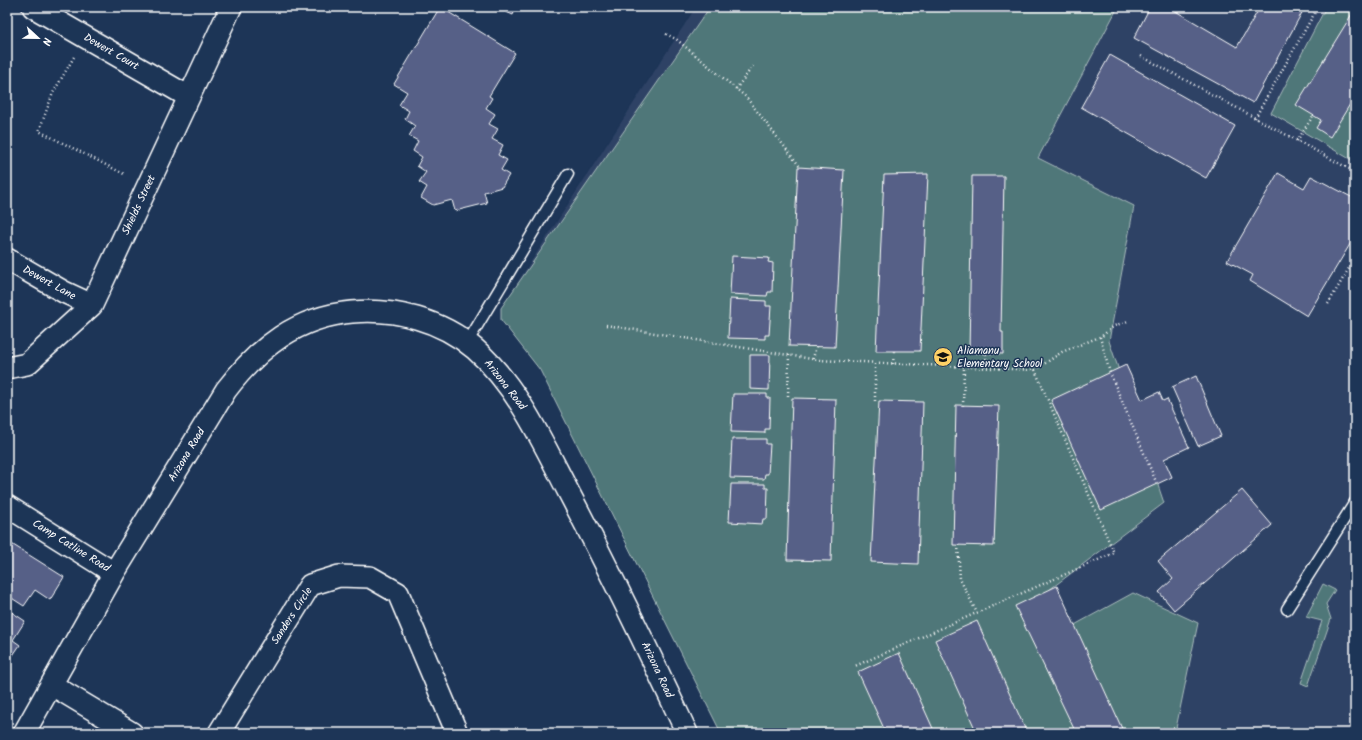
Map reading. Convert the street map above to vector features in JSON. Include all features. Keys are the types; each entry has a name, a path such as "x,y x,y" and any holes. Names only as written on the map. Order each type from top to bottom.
{"street":[{"name":"Dewert Court","path":"33,7 189,97"},
{"name":"Shields Street","path":"7,368 27,364 92,306 231,7"},
{"name":"Dewert Lane","path":"7,260 92,306"},
{"name":"Arizona Road","path":"24,733 114,573 226,390 243,367 264,348 287,332 314,320 341,313 369,311 397,313 425,320 450,332 467,343 494,367 528,414 611,573 687,733"},
{"name":"Camp Catline Road","path":"7,506 114,573"},
{"name":"Sanders Circle","path":"219,733 310,585 339,576 370,576 398,593 457,733"},
{"path":"52,685 132,733"}],"lane":[{"path":"467,343 568,174"},
{"path":"1287,609 1355,502"}],"path":[{"path":"1255,118 1318,7"},
{"path":"666,34 676,39 746,97 801,168"},
{"path":"85,37 53,93 39,131 124,174"},
{"path":"1141,56 1355,172"},
{"path":"736,89 753,66"},
{"path":"1297,141 1313,116"},
{"path":"1328,304 1355,258"},
{"path":"606,325 813,359 1035,370 1062,352 1100,337 1114,326 1128,321"},
{"path":"1100,337 1110,373 1157,484"},
{"path":"813,359 816,346"},
{"path":"893,364 894,351"},
{"path":"986,354 986,368"},
{"path":"788,396 789,355"},
{"path":"875,363 875,401"},
{"path":"963,406 964,367"},
{"path":"856,666 1114,553 1035,370"},
{"path":"958,545 960,579 977,613"}],"shaded area":[{"name":"Aliamanu Elementary School","path":"696,7 1355,7 1355,733 723,733 540,370 501,320 501,308"}],"green space":[{"name":"Aliamanu Elementary School","path":"710,7 1118,7 1038,158 1134,206 1109,341 1164,503 1049,590 1069,628 1133,593 1198,623 1175,733 723,733 718,727 540,370 501,320 501,308"},
{"path":"1326,7 1355,7 1355,162 1271,113"},
{"path":"1323,584 1335,590 1326,604 1331,619 1308,686 1301,683 1322,621 1306,617"}],"building":[{"path":"440,7 515,53 489,96 492,98 486,108 495,114 489,124 498,129 492,139 503,145 498,155 507,160 501,170 509,175 502,187 484,192 487,203 455,211 452,200 433,205 421,198 427,187 419,182 426,172 417,166 422,157 413,151 418,141 409,136 415,126 405,119 409,111 399,105 407,92 394,84"},
{"path":"495,7 516,7 513,15"},
{"path":"1150,7 1173,7 1172,9 1237,47 1260,7 1305,7 1253,103 1134,38"},
{"path":"1355,9 1355,96 1330,137 1316,128 1321,120 1296,105"},
{"path":"1110,55 1235,126 1206,178 1081,107"},
{"path":"798,167 844,170 835,347 789,346"},
{"path":"1278,173 1304,188 1311,176 1355,199 1355,236 1307,316 1250,281 1253,275 1227,261"},
{"path":"928,174 920,351 876,351 884,175"},
{"path":"972,176 1004,176 1001,332 1003,332 1003,354 969,353"},
{"path":"732,256 769,258 768,262 773,263 772,292 768,292 767,296 730,294"},
{"path":"730,299 766,301 766,306 771,306 769,335 765,335 765,339 728,338"},
{"path":"750,355 770,355 769,390 750,389"},
{"path":"1126,365 1142,400 1159,392 1163,401 1167,399 1189,447 1164,459 1172,477 1101,510 1051,400"},
{"path":"1196,376 1221,436 1198,446 1172,387"},
{"path":"733,394 767,394 767,398 770,398 769,429 765,429 765,433 731,432"},
{"path":"792,398 836,399 831,561 787,560"},
{"path":"879,401 923,402 918,564 871,562"},
{"path":"956,405 999,406 994,546 953,545"},
{"path":"732,439 766,439 766,444 770,444 768,474 765,474 764,479 730,478"},
{"path":"731,484 765,484 765,488 768,488 767,519 763,519 762,524 729,522"},
{"path":"1242,490 1272,525 1174,610 1159,592 1173,579 1158,561"},
{"path":"10,543 64,577 50,600 35,590 24,606 7,595 7,548"},
{"path":"1057,586 1124,733 1076,733 1015,606"},
{"path":"7,609 25,621 13,640 20,645 7,664"},
{"path":"977,621 1027,733 977,733 935,640"},
{"path":"899,653 935,733 886,733 858,672"}],"place":[{"name":"Aliamanu Elementary School","path":"943,357"}]}
